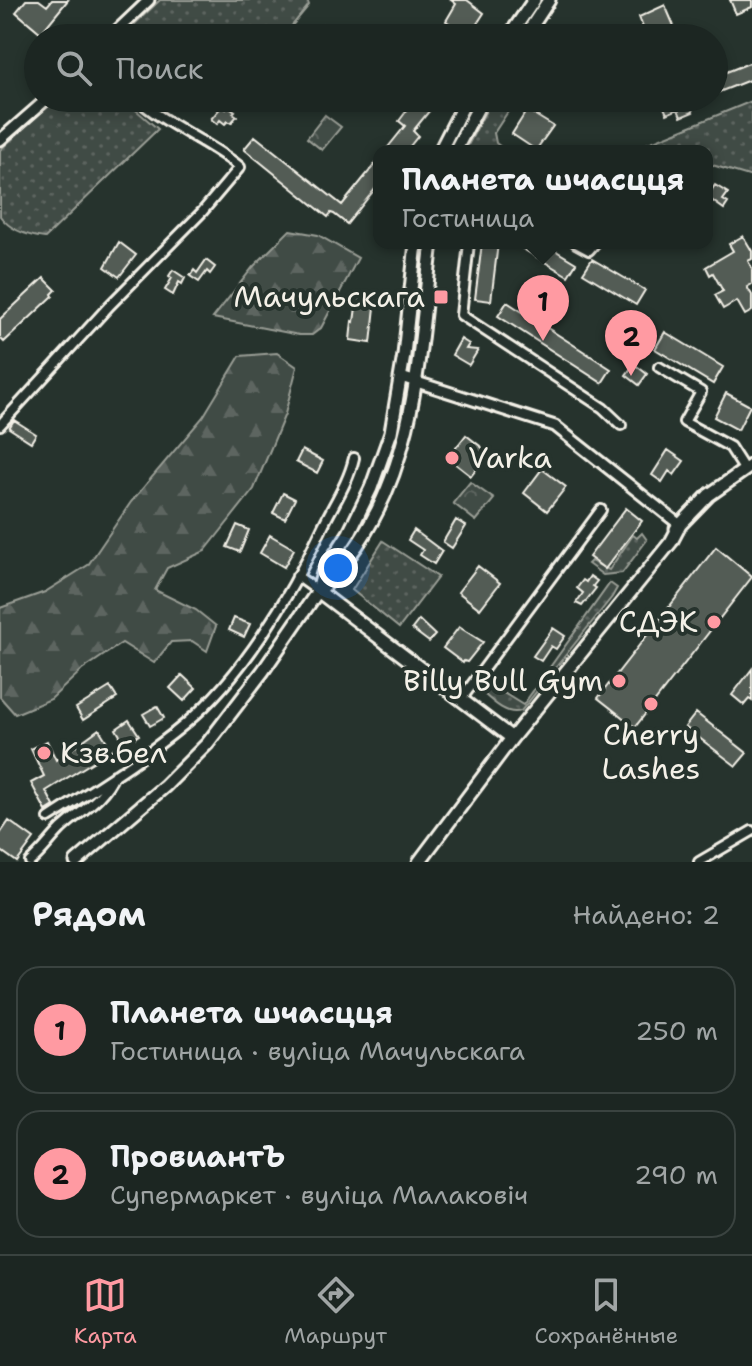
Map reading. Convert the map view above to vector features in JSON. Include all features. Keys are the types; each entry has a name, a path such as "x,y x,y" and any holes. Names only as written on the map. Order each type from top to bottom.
{"main road":[{"path":"518,24 534,0"},
{"path":"533,24 549,0"},
{"path":"443,145 460,112"},
{"path":"458,145 476,112"},
{"path":"318,591 323,573 349,533 377,474 391,432 401,377 415,249"},
{"path":"76,862 139,810 207,744 263,671 318,591 345,561 388,492 400,459 415,380 431,249"},
{"path":"419,862 667,538 709,495 748,467"},
{"path":"318,591 512,738"}],"street":[{"path":"124,24 149,0"},
{"path":"0,140 32,112"},
{"path":"0,425 109,306 202,212 240,167 154,112"},
{"path":"468,249 461,315 603,408 621,425"},
{"path":"659,367 701,392 684,422 730,447 748,467"},
{"path":"401,377 555,426 680,525"},
{"path":"49,818 185,724 222,686 253,646 297,576 345,484 354,458"},
{"path":"462,698 601,510"},
{"path":"297,576 318,591"},
{"path":"30,862 59,831 107,791 114,774"},
{"path":"699,862 752,831"}],"green space":[{"path":"160,0 307,0 309,5 293,24 135,24"},
{"path":"752,101 752,177 713,165 713,145 644,145 728,112"},
{"path":"42,112 138,112 158,129 45,238 20,232 0,216 0,150"},
{"path":"485,112 508,112 494,133 498,145 468,145"},
{"path":"325,115 341,127 322,150 307,138"},
{"path":"290,230 318,235 358,258 321,328 312,335 299,335 213,318 253,267"},
{"path":"277,353 297,367 285,414 254,489 205,551 167,568 155,590 196,610 216,626 207,651 192,641 171,642 154,663 122,643 82,670 51,699 15,714 0,697 0,608 45,592 88,565 131,502 203,417 240,356"},
{"path":"470,482 494,499 476,521 453,503"},
{"path":"642,533 647,540 622,573 603,575 588,564 591,561 609,570 633,535 637,538"},
{"path":"383,541 438,577 399,628 352,590"},
{"path":"610,583 617,588 612,597 521,711 503,709 476,687 484,676 486,682 523,705"}],"building":[{"path":"26,0 39,0 47,6 52,0 68,0 48,24 30,24 16,12"},
{"path":"451,0 467,0 484,13 477,24 451,24 446,21 456,4"},
{"path":"730,0 752,0 752,7 736,14"},
{"path":"665,5 673,24 642,24 639,17"},
{"path":"752,63 752,79 728,88 728,71"},
{"path":"217,112 234,112 237,116 231,123 228,121 225,124 220,120 217,124 211,119"},
{"path":"406,112 428,112 413,131 418,136 411,145 390,145 405,126 399,121"},
{"path":"526,112 553,126 540,145 528,145 512,134"},
{"path":"255,136 342,205 373,166 373,192 347,224 334,214 328,217 244,149"},
{"path":"715,185 728,193 723,200 728,203 724,209 713,201"},
{"path":"743,236 752,251 752,259 748,261 752,268 752,284 747,287 752,295 752,311 745,315 737,301 723,309 715,295 723,291 706,267 733,251 729,244"},
{"path":"119,242 136,255 119,277 105,267"},
{"path":"481,249 497,249 491,301 475,299"},
{"path":"523,249 553,249 576,263 568,276"},
{"path":"592,259 645,290 636,305 583,273"},
{"path":"206,260 215,267 210,274 207,271 199,282 190,276 194,270 197,273"},
{"path":"173,270 185,278 182,284 179,282 173,295 165,290"},
{"path":"44,278 56,290 53,296 4,342 0,338 0,319"},
{"path":"361,296 376,298 371,343 350,340 352,321 356,307 360,308"},
{"path":"507,302 611,369 602,383 498,316"},
{"path":"665,332 723,367 713,384 655,349"},
{"path":"461,339 469,344 466,349 478,350 469,365 452,355"},
{"path":"634,364 647,374 639,385 626,375"},
{"path":"726,393 750,406 738,430 714,417"},
{"path":"14,420 36,434 31,442 9,428"},
{"path":"466,435 489,453 471,476 448,458"},
{"path":"302,450 323,461 317,473 296,462"},
{"path":"668,450 684,461 674,475 669,471 662,482 652,475"},
{"path":"542,469 566,487 547,511 524,493"},
{"path":"283,493 295,499 285,519 273,513"},
{"path":"626,508 642,521 605,569 589,557"},
{"path":"456,520 466,526 452,548 443,542"},
{"path":"237,525 249,530 240,552 227,547"},
{"path":"414,530 442,551 434,564 420,555 423,550 408,540"},
{"path":"270,535 294,549 284,567 260,553"},
{"path":"716,547 752,577 635,727 598,698"},
{"path":"478,566 500,583 480,609 458,592"},
{"path":"590,576 597,581 593,586 596,588 582,606 576,603 583,593 577,588"},
{"path":"234,618 250,624 244,637 229,630"},
{"path":"419,620 435,635 429,642 412,629"},
{"path":"459,627 483,642 463,663 443,648"},
{"path":"553,628 565,636 556,649 551,646 541,661 533,656"},
{"path":"752,669 752,701 749,699 744,705 732,695"},
{"path":"182,675 196,688 184,701 170,688"},
{"path":"110,687 117,698 83,720 76,708"},
{"path":"157,706 164,718 150,726 143,714"},
{"path":"696,713 747,753 736,766 685,727"},
{"path":"129,720 139,735 125,744 116,729"},
{"path":"99,729 112,750 46,791 54,806 46,811 31,783 44,776 31,749 47,741 56,760"},
{"path":"9,821 34,839 17,862 0,850 0,834"}],"place":[{"name":"Мачульскага","path":"441,297"},
{"name":"Планета шчасцця","path":"543,341"},
{"name":"ПровиантЪ","path":"631,376"},
{"name":"Varka","path":"452,458"},
{"name":"СДЭК","path":"714,622"},
{"name":"Billy Bull Gym","path":"619,681"},
{"name":"Cherry Lashes","path":"651,704"},
{"name":"Кзв.бел","path":"44,753"}]}
